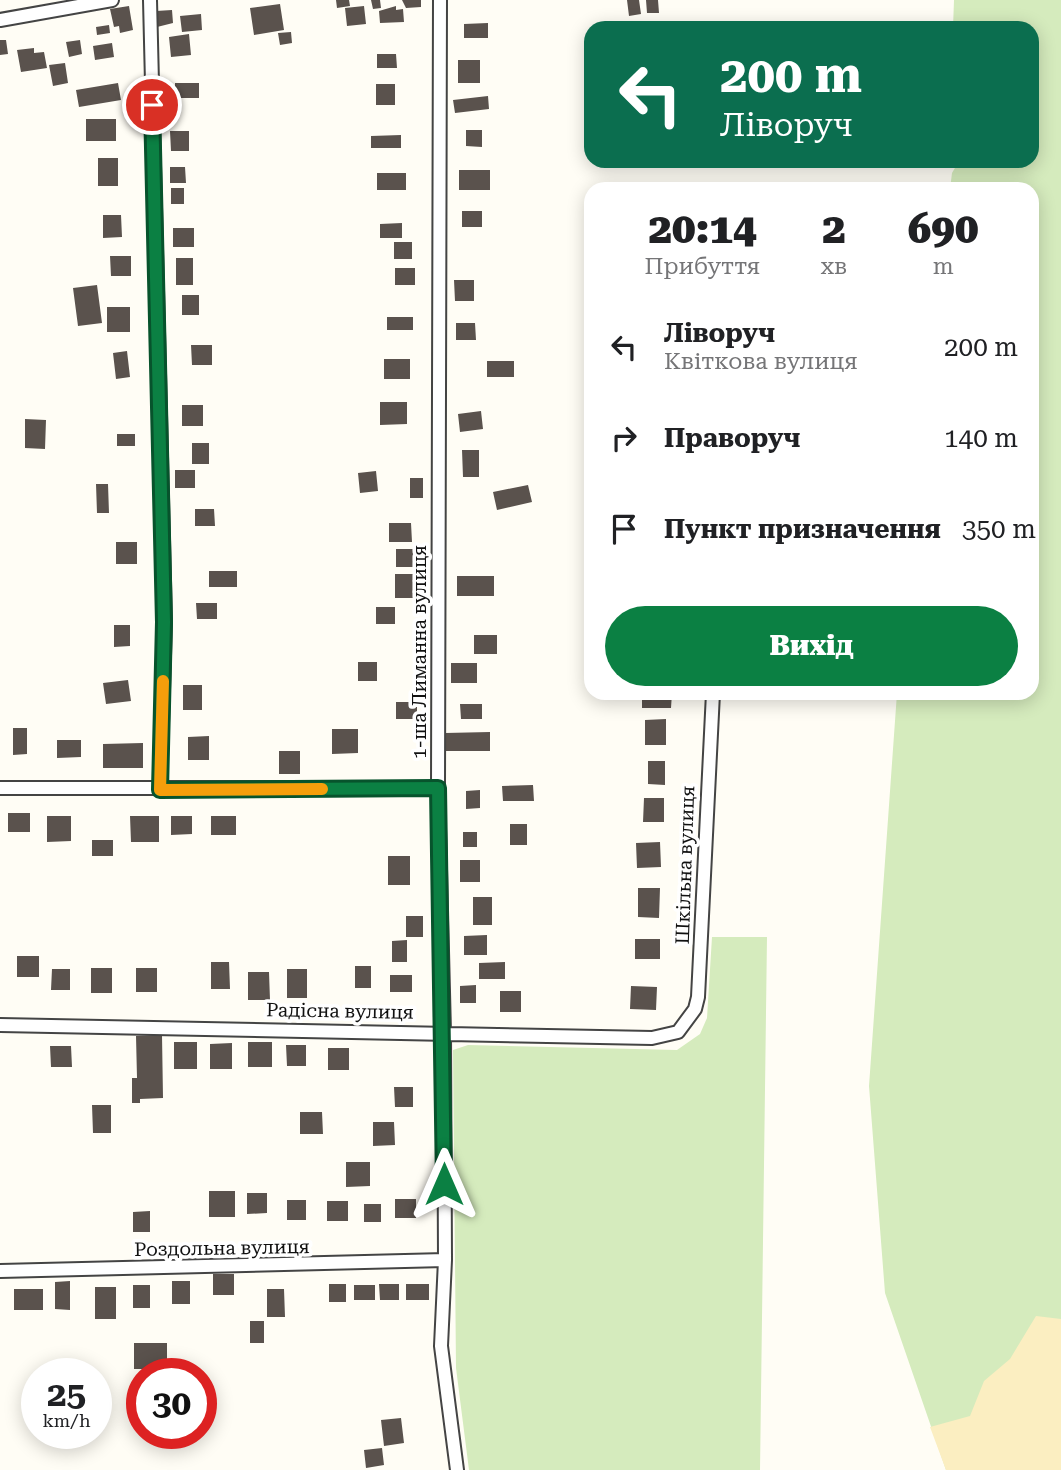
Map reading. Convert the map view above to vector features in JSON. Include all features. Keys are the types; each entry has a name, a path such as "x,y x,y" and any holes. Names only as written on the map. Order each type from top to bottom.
{"street":[{"path":"0,20 112,0"},
{"path":"150,0 164,622 160,790"},
{"name":"1-ша Лиманна вулиця","path":"440,0 438,788 444,1032 445,1261 441,1346 457,1470"},
{"name":"Шкільна вулиця","path":"678,1032 695,1009 698,997 713,700"},
{"path":"0,788 438,788"},
{"name":"Радісна вулиця","path":"0,1025 652,1038 678,1032"},
{"name":"Роздольна вулиця","path":"0,1271 445,1261"}],"green space":[{"path":"954,0 1061,0 1061,1470 946,1470 885,1293 869,1086 897,700 1039,700 1039,182 951,182 955,168 1039,168 1039,21 953,21"},
{"path":"712,937 767,937 760,1470 469,1470 456,1368 453,1050 468,1045 677,1050 700,1034 707,1018"}],"sand":[{"path":"1036,1316 1061,1319 1061,1470 946,1470 930,1427 970,1416 984,1381 1010,1359"}],"building":[{"path":"336,0 349,0 350,6 337,8"},
{"path":"371,0 380,0 381,8 373,9"},
{"path":"402,0 421,0 421,7 406,8"},
{"path":"627,0 639,0 641,14 629,16"},
{"path":"646,0 658,0 659,13 647,13"},
{"path":"280,4 284,30 254,35 250,8"},
{"path":"129,6 133,30 120,33 119,26 114,27 110,9"},
{"path":"364,6 366,24 347,26 345,8"},
{"path":"396,6 396,10 403,9 404,22 380,23 379,11"},
{"path":"172,10 173,23 157,27 156,11"},
{"path":"201,14 202,30 182,32 180,16"},
{"path":"488,23 488,38 464,38 464,24"},
{"path":"109,25 110,33 97,35 96,27"},
{"path":"291,32 292,43 280,45 278,33"},
{"path":"189,34 191,55 171,57 169,37"},
{"path":"0,40 6,40 8,54 0,55"},
{"path":"80,40 82,54 69,57 66,42"},
{"path":"112,43 114,57 95,60 93,46"},
{"path":"34,48 34,53 44,52 47,68 21,72 17,50"},
{"path":"377,54 396,54 397,68 377,68"},
{"path":"458,60 480,60 480,83 458,83"},
{"path":"65,63 68,83 53,86 49,65"},
{"path":"118,83 121,100 79,107 76,90"},
{"path":"175,83 199,83 199,98 175,98"},
{"path":"376,84 395,84 395,105 376,105"},
{"path":"488,96 489,109 455,113 453,100"},
{"path":"86,119 116,119 116,141 86,141"},
{"path":"466,130 482,130 482,147 466,146"},
{"path":"170,131 189,131 189,151 171,151"},
{"path":"401,135 401,148 371,148 371,136"},
{"path":"98,158 118,158 118,186 98,186"},
{"path":"170,167 185,167 186,183 170,183"},
{"path":"459,170 490,170 490,190 459,190"},
{"path":"377,173 406,173 406,190 377,190"},
{"path":"171,188 184,188 184,204 171,204"},
{"path":"462,211 482,211 482,227 462,227"},
{"path":"103,215 121,215 122,237 103,238"},
{"path":"402,223 402,238 380,238 380,224"},
{"path":"173,228 194,228 194,247 173,247"},
{"path":"394,242 412,242 412,259 394,259"},
{"path":"110,256 131,256 131,276 111,276"},
{"path":"176,258 193,258 193,285 176,285"},
{"path":"395,268 415,268 415,285 395,285"},
{"path":"454,280 474,280 474,301 455,301"},
{"path":"97,285 102,323 78,326 73,288"},
{"path":"182,295 199,295 199,315 182,315"},
{"path":"107,307 130,307 130,332 107,332"},
{"path":"387,317 413,317 413,330 387,330"},
{"path":"456,323 475,323 476,340 456,340"},
{"path":"191,345 212,345 212,365 192,365"},
{"path":"127,351 130,377 116,379 113,353"},
{"path":"384,359 410,359 410,379 384,379"},
{"path":"487,361 514,361 514,377 487,377"},
{"path":"380,402 407,402 407,424 380,425"},
{"path":"182,405 203,405 203,426 182,426"},
{"path":"481,411 483,429 460,432 458,414"},
{"path":"25,419 46,420 45,449 25,448"},
{"path":"117,434 135,434 135,446 117,446"},
{"path":"192,443 209,443 209,464 192,464"},
{"path":"462,450 479,450 479,477 463,477"},
{"path":"175,470 195,470 195,488 175,488"},
{"path":"376,471 378,491 360,493 358,473"},
{"path":"410,478 423,478 423,498 410,498"},
{"path":"96,484 108,484 109,513 97,513"},
{"path":"528,485 532,502 497,510 493,492"},
{"path":"195,509 214,509 215,526 195,526"},
{"path":"389,523 411,523 412,542 389,542"},
{"path":"116,542 137,542 137,564 116,564"},
{"path":"396,549 413,549 413,567 396,567"},
{"path":"209,571 237,571 237,587 209,587"},
{"path":"395,574 417,574 417,598 395,598"},
{"path":"457,576 494,576 494,596 457,596"},
{"path":"196,603 217,603 217,619 197,619"},
{"path":"376,607 395,607 395,624 376,624"},
{"path":"114,625 130,625 130,646 114,647"},
{"path":"474,635 497,635 497,654 474,654"},
{"path":"358,662 377,662 377,681 358,681"},
{"path":"451,663 477,663 477,683 451,683"},
{"path":"128,680 131,701 106,704 103,683"},
{"path":"183,685 202,685 202,710 183,710"},
{"path":"642,700 672,700 671,708 642,708"},
{"path":"396,702 417,702 417,719 396,719"},
{"path":"460,704 482,704 482,719 461,719"},
{"path":"666,719 666,745 645,745 645,720"},
{"path":"13,728 27,728 27,754 13,755"},
{"path":"332,729 358,729 358,753 332,754"},
{"path":"490,732 490,751 445,751 445,733"},
{"path":"209,736 209,760 188,760 188,737"},
{"path":"57,740 81,740 81,757 57,758"},
{"path":"143,743 143,768 103,768 103,744"},
{"path":"279,751 300,751 300,774 279,774"},
{"path":"648,761 665,761 665,785 648,784"},
{"path":"533,785 534,801 503,801 502,786"},
{"path":"480,790 480,808 466,809 466,791"},
{"path":"644,798 664,798 664,822 643,822"},
{"path":"8,813 30,813 30,832 8,832"},
{"path":"47,816 71,816 71,841 47,842"},
{"path":"130,816 159,816 159,842 131,842"},
{"path":"171,816 192,816 192,834 171,835"},
{"path":"211,816 236,816 236,835 211,835"},
{"path":"510,824 527,824 527,845 510,845"},
{"path":"463,832 477,832 477,847 463,847"},
{"path":"92,840 113,840 113,856 92,856"},
{"path":"660,842 661,867 637,868 636,843"},
{"path":"388,856 410,856 410,885 388,885"},
{"path":"460,860 480,860 480,882 460,882"},
{"path":"638,888 660,888 659,918 638,917"},
{"path":"473,897 492,897 492,925 473,925"},
{"path":"406,916 423,916 423,937 406,937"},
{"path":"487,935 487,955 464,955 464,936"},
{"path":"635,939 660,939 660,959 635,959"},
{"path":"407,940 407,962 392,962 392,941"},
{"path":"17,956 39,956 39,977 17,977"},
{"path":"211,962 229,962 230,989 211,989"},
{"path":"505,962 505,979 479,979 479,963"},
{"path":"355,966 371,966 371,988 355,988"},
{"path":"91,968 112,968 112,993 91,993"},
{"path":"136,968 157,968 157,992 136,992"},
{"path":"52,969 70,969 70,990 51,990"},
{"path":"287,969 307,969 307,998 287,998"},
{"path":"248,972 269,972 270,1000 248,1000"},
{"path":"390,975 412,975 412,992 390,992"},
{"path":"476,985 476,1003 460,1003 460,986"},
{"path":"631,986 657,987 656,1010 630,1009"},
{"path":"500,991 521,991 521,1012 500,1012"},
{"path":"162,1035 163,1098 140,1099 140,1103 132,1103 132,1078 137,1078 136,1036"},
{"path":"174,1042 197,1042 197,1069 174,1069"},
{"path":"248,1042 272,1042 272,1067 248,1067"},
{"path":"232,1043 232,1069 210,1069 210,1044"},
{"path":"286,1045 306,1045 306,1066 287,1066"},
{"path":"50,1046 71,1046 72,1067 51,1067"},
{"path":"328,1048 349,1048 349,1070 328,1070"},
{"path":"394,1087 413,1087 413,1107 395,1107"},
{"path":"92,1105 111,1105 111,1133 93,1133"},
{"path":"300,1112 322,1112 323,1134 300,1134"},
{"path":"373,1122 394,1122 395,1145 373,1146"},
{"path":"346,1162 370,1162 370,1186 346,1187"},
{"path":"209,1191 235,1191 235,1217 209,1217"},
{"path":"247,1193 267,1193 267,1213 247,1214"},
{"path":"395,1199 416,1199 416,1218 395,1218"},
{"path":"287,1200 306,1200 306,1220 287,1220"},
{"path":"327,1201 348,1201 348,1221 327,1221"},
{"path":"364,1204 381,1204 381,1222 364,1222"},
{"path":"150,1211 150,1232 133,1232 133,1212"},
{"path":"213,1274 234,1274 234,1295 213,1295"},
{"path":"70,1281 70,1310 55,1309 55,1282"},
{"path":"172,1281 190,1281 190,1304 172,1304"},
{"path":"329,1284 346,1284 346,1302 329,1302"},
{"path":"379,1284 399,1284 399,1300 380,1300"},
{"path":"406,1284 429,1284 429,1300 406,1300"},
{"path":"133,1285 150,1285 150,1308 133,1308"},
{"path":"354,1285 375,1285 375,1300 354,1300"},
{"path":"95,1287 116,1287 116,1319 95,1319"},
{"path":"14,1289 43,1289 43,1310 14,1310"},
{"path":"267,1289 284,1289 285,1317 267,1317"},
{"path":"250,1321 264,1321 264,1343 250,1343"},
{"path":"134,1343 167,1343 167,1358 134,1358"},
{"path":"401,1418 404,1443 384,1446 381,1420"},
{"path":"382,1448 384,1465 366,1468 364,1450"}],"slow traffic":[{"path":"163,681 160,790 322,789"}],"route":[{"path":"152,105 164,622 160,790 438,788 444,1032 444,1184"}]}
